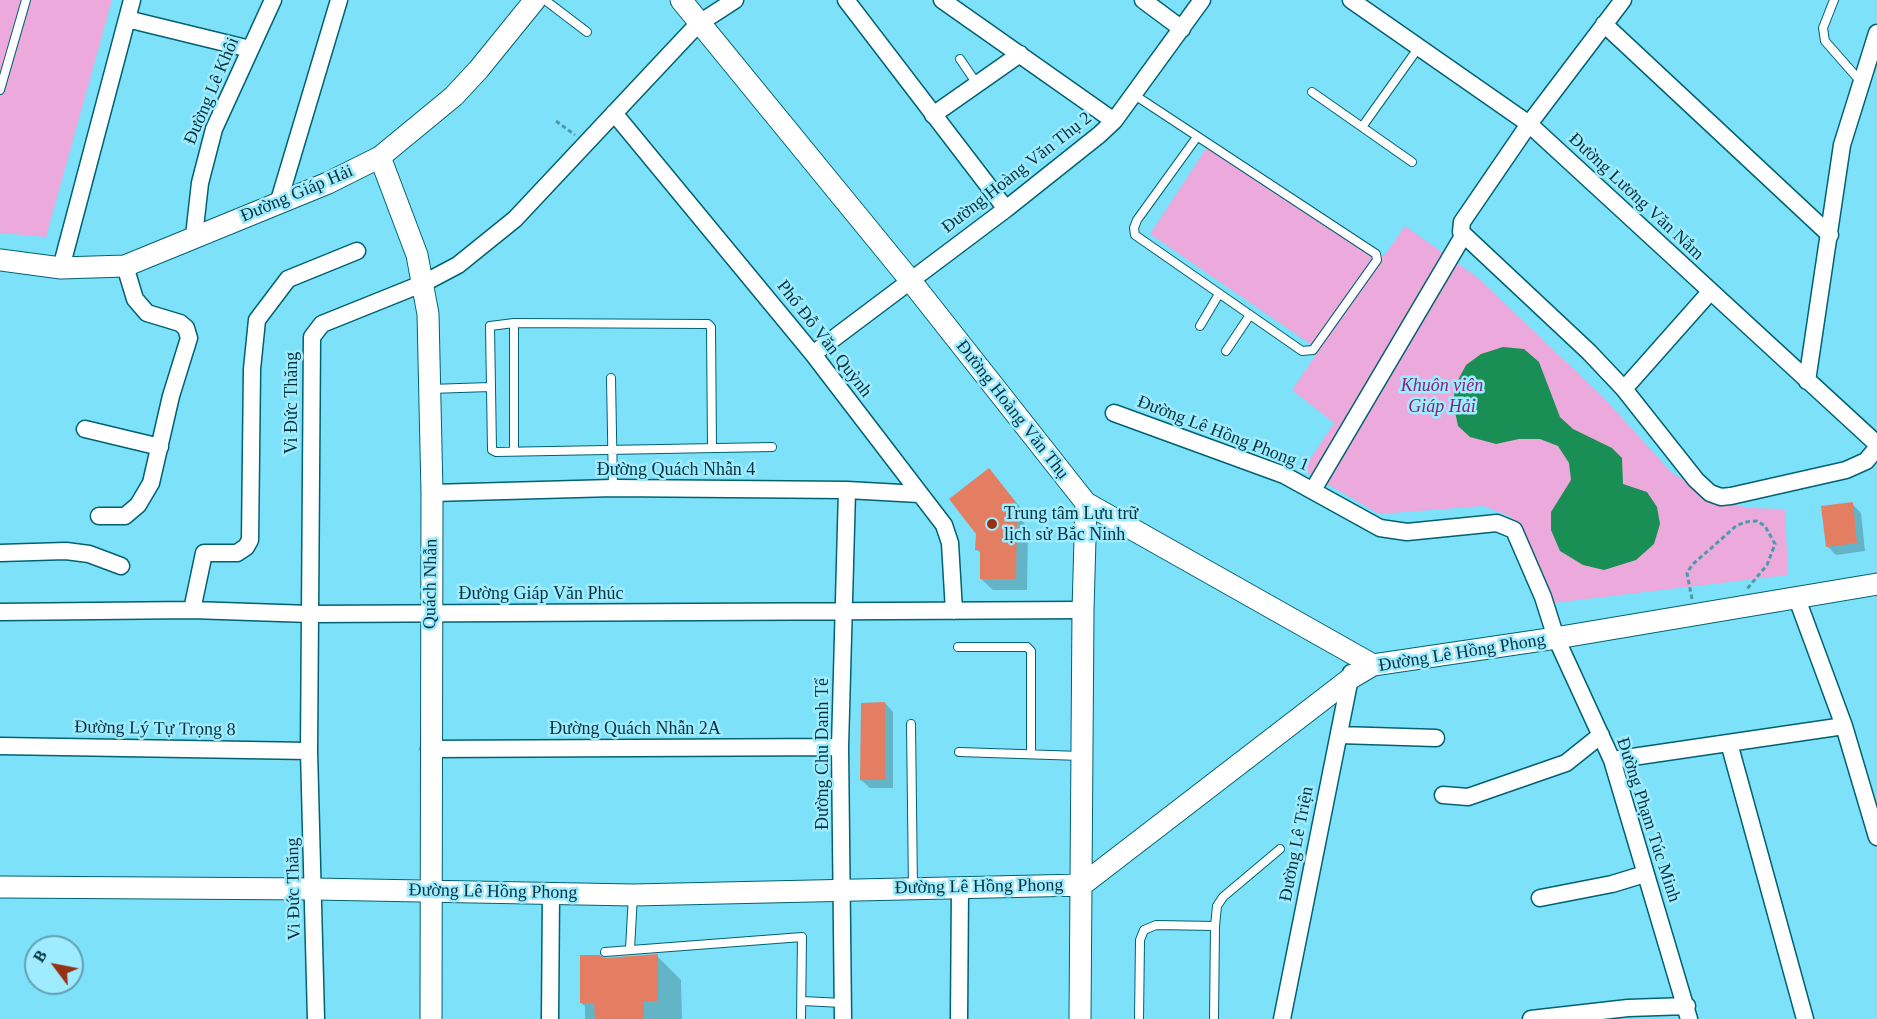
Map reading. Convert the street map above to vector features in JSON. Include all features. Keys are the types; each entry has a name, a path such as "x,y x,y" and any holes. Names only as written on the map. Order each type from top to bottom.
{"street":[{"path":"61,268 132,0"},
{"name":"Đường Lê Khôi","path":"194,236 206,154 273,0"},
{"path":"278,204 339,0"},
{"name":"Đường Giáp Hải","path":"0,260 61,268 125,266 164,252 194,236 278,204 380,157 454,96 535,0"},
{"name":"Đường Hoàng Văn Thụ","path":"681,0 698,24 910,280 1086,503"},
{"name":"Vi Đức Thăng","path":"316,1019 315,889 309,751 312,337 322,324 424,283 459,265 515,219 698,24 735,0"},
{"path":"846,0 1006,209"},
{"path":"942,0 1114,121"},
{"path":"1143,0 1182,28"},
{"name":"Đường Hoàng Văn Thụ 2","path":"813,354 1006,209 1114,121 1202,0"},
{"name":"Đường Lương Văn Nắm","path":"1351,0 1529,124 1877,444"},
{"path":"1623,0 1529,124 1462,222 1460,228 1463,236 1589,352 1624,389 1696,480 1710,493 1721,496 1846,470 1866,460 1877,448"},
{"path":"127,19 250,49"},
{"path":"1604,24 1830,235"},
{"path":"1807,381 1842,145 1877,33"},
{"path":"933,115 1020,54"},
{"name":"Phố Đỗ Văn Quỳnh","path":"614,114 813,354 947,532 952,563 954,611"},
{"name":"Quách Nhẫn","path":"380,157 417,255 424,283 432,493 429,749 430,1019"},
{"path":"1314,490 1463,236"},
{"path":"192,610 204,553 237,553 246,547 250,540 252,369 257,320 288,279 357,250"},
{"path":"99,516 125,516 138,505 151,483 171,396 189,338 186,328 180,323 147,313 135,299 125,266"},
{"path":"1624,389 1710,292"},
{"name":"Đường Lê Hồng Phong 1","path":"1114,413 1284,475 1365,521 1395,532 1497,524 1507,526 1514,530 1529,561 1556,638"},
{"path":"85,429 160,447"},
{"name":"Đường Quách Nhẫn 4","path":"432,493 612,489 847,490 919,494"},
{"name":"Đường Chu Danh Tể","path":"843,1011 840,747 847,490"},
{"path":"1080,1019 1086,503 1373,665"},
{"path":"0,553 66,551 89,554 121,566"},
{"name":"Đường Lê Hồng Phong","path":"0,887 430,890 633,895 1082,885 1351,678 1373,665 1556,638 1877,584"},
{"path":"1796,596 1844,726 1877,837"},
{"name":"Đường Giáp Văn Phúc","path":"0,612 192,610 310,614 431,614 1083,610"},
{"name":"Đường Phạm Túc Minh","path":"1556,638 1612,760 1688,1012"},
{"name":"Đường Lê Triện","path":"1282,1019 1351,678 1353,654"},
{"path":"1612,760 1844,726"},
{"path":"1339,735 1436,738"},
{"path":"1443,795 1468,797 1566,763 1601,735"},
{"path":"1729,743 1806,1019"},
{"name":"Đường Lý Tự Trọng 8","path":"0,746 309,751"},
{"name":"Đường Quách Nhẫn 2A","path":"429,749 840,747"},
{"path":"1540,898 1612,884 1646,874"},
{"path":"959,1019 960,888"},
{"path":"550,1019 551,894"},
{"path":"1531,1019 1628,1008 1688,1012"}],"lane":[{"path":"0,90 26,0"},
{"path":"545,0 587,32"},
{"path":"1834,0 1823,28 1825,41 1861,82"},
{"path":"1362,127 1419,46"},
{"path":"960,59 977,84"},
{"path":"1312,92 1412,162"},
{"path":"1133,94 1376,254 1377,260 1313,350 1302,351 1135,236 1134,228 1197,137"},
{"path":"1200,326 1219,294"},
{"path":"1226,351 1250,315"},
{"path":"514,323 514,451"},
{"path":"712,448 711,327 708,324 514,323 490,326 492,450 612,450 772,447"},
{"path":"611,378 612,489"},
{"path":"429,388 490,387"},
{"path":"958,647 1027,647 1031,651 1031,754"},
{"path":"911,724 913,889"},
{"path":"959,752 1082,756"},
{"path":"1214,1019 1217,906 1223,897 1280,849"},
{"path":"630,948 633,895"},
{"path":"1138,1019 1140,940 1144,930 1156,925 1215,926"},
{"path":"605,952 630,948 802,937 801,1019"},
{"path":"802,1001 843,1011"}],"path":[{"path":"556,121 586,143"},
{"path":"1695,613 1689,569 1706,550 1736,526 1745,522 1757,521 1765,526 1775,544 1767,565 1749,584 1743,605"}],"green space":[{"path":"0,0 112,0 46,237 0,233"},
{"name":"Khuôn viên Giáp Hải","path":"1209,144 1384,256 1405,226 1477,277 1604,398 1671,472 1710,497 1748,508 1785,509 1788,575 1553,603 1529,542 1511,517 1484,506 1379,514 1303,470 1334,423 1292,390 1319,350 1150,234"}],"shaded area":[{"path":"1503,347 1524,349 1539,362 1560,417 1573,429 1612,448 1622,458 1623,484 1647,492 1657,507 1660,524 1654,544 1636,560 1604,570 1583,565 1560,551 1551,530 1551,512 1571,480 1569,463 1558,446 1540,439 1519,439 1496,444 1470,437 1458,426 1453,402 1456,384 1466,365 1481,354"}],"building":[{"name":"Trung tâm Lưu trữ lịch sử Bắc Ninh","path":"989,468 1015,501 1010,506 1017,515 1016,579 980,579 980,550 975,550 976,534 949,499"},
{"path":"1853,502 1857,543 1826,547 1821,506"},
{"path":"885,702 885,780 860,780 861,703"},
{"path":"658,954 658,1001 644,1001 644,1019 595,1019 594,1003 580,1003 580,955 599,955 605,958"}],"place":[{"name":"Trung tâm Lưu trữ lịch sử Bắc Ninh","path":"992,524"}]}
